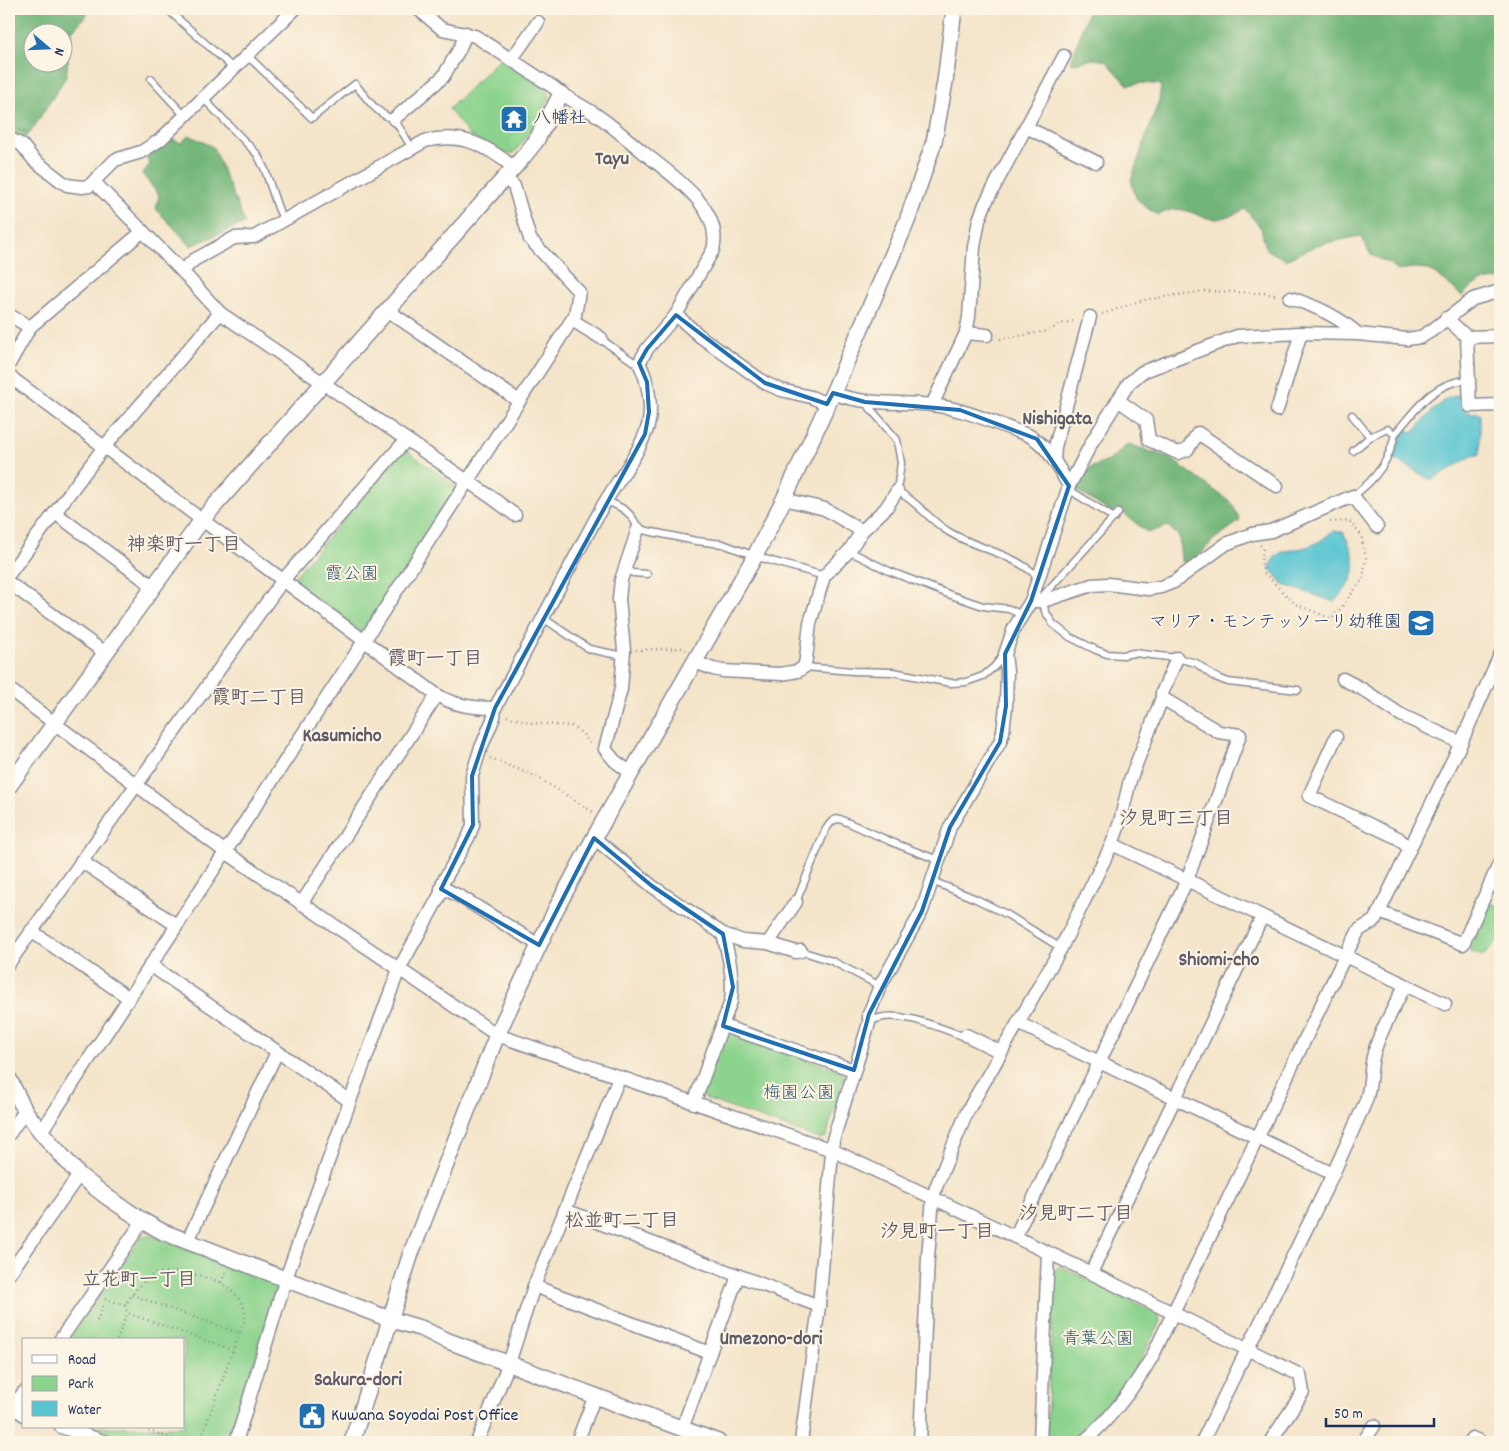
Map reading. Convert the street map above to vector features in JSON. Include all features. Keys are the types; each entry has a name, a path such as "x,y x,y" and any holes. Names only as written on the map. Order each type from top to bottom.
{"street":[{"path":"9,138 22,145 34,160 67,185 89,186 114,160 150,147 185,116 202,97 295,9"},
{"path":"236,1442 286,1278 399,969 440,895 443,882 469,836 473,825 471,785 474,766 495,710 606,501 632,459 648,424 647,382 639,363 647,349 676,315 713,250 716,238 707,212 699,200 682,183 599,117 561,94 476,36 466,33 448,32 418,9"},
{"path":"352,1442 411,1253 498,1035 556,909 594,838 755,556 784,499 830,399 907,221 934,142 945,82 954,9"},
{"path":"511,60 538,22"},
{"path":"394,119 443,77 460,48 466,33"},
{"path":"932,405 966,333 974,248 984,204 1064,56"},
{"path":"9,786 202,520 324,384 536,141 561,94"},
{"path":"1026,127 1096,162"},
{"path":"41,1132 224,851 364,641 572,320 575,315 578,292 530,239 514,186 501,157 480,146 457,138 435,138 425,141 254,237 234,238 194,260 182,271"},
{"path":"94,182 182,271 220,313 515,515"},
{"path":"9,364 30,327 142,231"},
{"path":"1038,601 1038,577 1068,487 1092,442 1118,400 1129,383 1142,372 1237,336 1301,333 1358,334 1407,339 1421,337 1473,299 1500,291"},
{"path":"1290,298 1318,307 1358,334"},
{"path":"387,310 518,401"},
{"path":"9,574 104,447 220,313"},
{"path":"9,315 30,327"},
{"path":"676,315 701,338 765,382 780,390 811,397 932,405 960,410 1028,435 1037,439 1043,445 1054,460 1068,487"},
{"path":"1054,460 1055,447 1090,317"},
{"path":"1446,318 1468,337 1500,336"},
{"path":"572,320 601,338"},
{"path":"966,333 987,335"},
{"path":"1277,410 1301,333"},
{"path":"1468,337 1470,406 1500,406"},
{"path":"9,376 437,695 460,706 495,710"},
{"path":"1118,400 1146,420 1149,440 1178,453 1187,450 1198,433 1277,486"},
{"path":"9,962 283,580 406,440"},
{"path":"697,659 713,669 760,673 780,674 798,671 804,667 810,623 824,576 850,551 862,531 886,508 897,491"},
{"path":"801,1442 818,1306 833,1140 869,1023 869,1014 880,986 920,917 938,860 954,821 996,751 1003,732 1007,671 1005,654 1014,628 1022,615 1038,601 1092,585 1108,584 1148,589 1161,587 1174,582 1226,544 1252,534 1271,531 1353,496 1377,527"},
{"path":"784,499 825,509 862,531"},
{"path":"54,513 154,587"},
{"path":"631,773 615,762 605,748 621,689 623,653 620,599 621,580 638,529"},
{"path":"9,583 104,653"},
{"path":"1083,1442 1112,1415 1140,1378 1152,1357 1358,930 1374,921 1379,912 1496,673 1500,655"},
{"path":"920,1442 928,1257 933,1198 936,1187 967,1112 1061,948 1112,844 1120,822 1130,780 1177,658"},
{"path":"1343,679 1362,689 1401,715 1461,743"},
{"path":"9,689 224,851 498,1035 832,1150 1300,1375 1303,1392 1270,1442"},
{"path":"301,904 437,695"},
{"path":"1015,1237 1187,880 1240,735 1219,732 1162,698"},
{"path":"1336,737 1309,796 1398,838 1410,849"},
{"path":"594,838 652,886 723,934 743,941 768,943 796,952 801,951"},
{"path":"1112,844 1445,1004"},
{"path":"82,860 176,925"},
{"path":"1379,912 1463,944 1500,862"},
{"path":"441,889 461,897 539,946"},
{"path":"768,943 796,902"},
{"path":"1091,1273 1262,917"},
{"path":"31,931 129,998"},
{"path":"694,1103 723,1026 733,987 730,961 723,934"},
{"path":"150,965 350,1101"},
{"path":"1202,1442 1333,1174 1369,1095 1376,1045 1405,986"},
{"path":"1018,1023 1333,1174"},
{"path":"723,1026 854,1070"},
{"path":"966,1035 1001,1052"},
{"path":"187,1242 278,1052"},
{"path":"477,1442 509,1364 534,1286 619,1078"},
{"path":"9,1079 25,1111 79,1175 107,1197 144,1221 187,1242 286,1278 389,1319 423,1329 443,1339 708,1440"},
{"path":"9,1134 25,1111"},
{"path":"9,1274 79,1175"},
{"path":"565,1210 818,1306"},
{"path":"61,1338 144,1221"},
{"path":"1040,1442 1048,1253"},
{"path":"682,1429 738,1276"},
{"path":"534,1286 710,1353"},
{"path":"11,1409 22,1395"},
{"path":"577,1442 596,1396"},
{"path":"1362,1442 1374,1426"},
{"path":"64,1428 106,1442"}],"lane":[{"path":"167,9 233,68"},
{"path":"245,57 253,60 312,118 355,84 379,112 385,117 394,119 412,148"},
{"path":"151,79 185,116"},
{"path":"202,97 261,161 284,221"},
{"path":"601,338 634,362 639,363"},
{"path":"1353,496 1373,479 1390,450 1395,434 1417,408 1440,387 1455,381 1469,380"},
{"path":"865,402 897,440 901,463 897,491 947,531 1012,560 1038,577"},
{"path":"1352,415 1370,437"},
{"path":"1353,451 1370,437 1387,429 1395,434"},
{"path":"1068,487 1116,516 1038,601 1053,624 1070,637 1107,654 1123,655 1134,653 1177,658 1196,663 1212,676 1228,682 1298,690"},
{"path":"606,501 622,507 632,517 638,529 696,541 714,542 824,576"},
{"path":"850,551 889,571 948,594 982,606 1009,610 1022,615"},
{"path":"624,569 647,574"},
{"path":"543,618 590,649 623,653"},
{"path":"804,667 853,672 893,672 941,681 958,682 975,680 983,676 1005,654"},
{"path":"796,902 825,831 831,822 836,819 938,860"},
{"path":"932,881 976,899 1008,915 1061,948"},
{"path":"801,951 832,961 880,986"},
{"path":"869,1023 878,1017 912,1018 963,1036 966,1035"}],"path":[{"path":"987,335 989,339 1003,339 1048,331 1060,324 1122,308 1143,300 1205,292 1264,293 1288,300 1290,298"},
{"path":"1252,534 1263,548 1261,562 1264,574 1295,604 1332,619 1363,579 1366,558 1361,534 1349,520 1326,522"},
{"path":"1263,548 1267,546"},
{"path":"623,653 683,648 697,659"},
{"path":"495,710 532,723 572,726 583,734 594,748 601,750 605,748"},
{"path":"478,754 537,777 605,819"},
{"path":"221,1283 230,1258"},
{"path":"118,1338 127,1313 126,1305 148,1279 156,1274 167,1272 202,1276 221,1283 239,1298 245,1309 244,1323 200,1442"},
{"path":"132,1296 239,1333"},
{"path":"96,1321 101,1312 104,1298 126,1305"},
{"path":"127,1313 233,1350"},
{"path":"142,1428 180,1442"}],"highlighted area":[{"path":"676,315 765,383 827,404 833,393 865,402 960,410 1037,439 1069,486 1031,601 1005,654 1006,706 1000,742 950,827 922,911 869,1014 854,1070 723,1026 733,987 723,934 652,886 594,838 539,945 441,889 473,825 472,776 495,708 645,434 649,412 647,382 639,363 647,349"}],"green space":[{"path":"9,9 92,9 72,31 72,22 22,22 22,72 67,72 66,77 30,133 17,128 29,134 9,152"},
{"path":"1089,9 1500,9 1500,279 1479,283 1462,296 1440,277 1426,270 1409,268 1398,271 1390,264 1371,255 1360,236 1317,245 1286,260 1266,249 1261,228 1245,209 1220,219 1212,219 1180,209 1167,211 1159,215 1148,209 1136,198 1131,180 1159,100 1161,85 1143,83 1128,85 1106,61 1094,59 1070,64"},
{"path":"500,58 548,90 550,97 531,131 514,153 505,154 470,136 449,109"},
{"path":"189,135 213,147 245,223 191,246 156,209 159,195 142,174 150,164 145,154 170,138 181,143"},
{"path":"1128,444 1170,458 1232,503 1240,521 1213,540 1192,564 1181,561 1179,537 1168,526 1148,533 1117,508 1112,513 1076,490 1085,470 1108,461"},
{"name":"霞公園","path":"404,449 460,489 363,635 289,583"},
{"path":"1491,903 1500,907 1500,939 1483,956 1469,951"},
{"name":"梅園公園","path":"729,1033 841,1071 844,1076 826,1137 820,1139 706,1099 702,1094 724,1035"},
{"path":"149,1235 275,1283 277,1288 229,1442 124,1442 84,1428 185,1428 185,1338 70,1338 142,1236"},
{"name":"青葉公園","path":"1060,1266 1158,1314 1160,1321 1123,1388 1100,1415 1069,1442 1046,1442 1055,1270"}],"water":[{"path":"1463,394 1465,412 1480,413 1480,455 1474,455 1431,480 1393,458 1405,428 1413,433 1434,409 1448,398"},
{"path":"1333,531 1343,532 1349,543 1354,561 1353,576 1335,602 1284,585 1270,569 1275,557 1279,554 1314,544"}],"place":[{"name":"八幡社","path":"514,119"},
{"name":"マリア・モンテッソーリ幼稚園","path":"1421,623"},
{"name":"Kuwana Soyodai Post Office","path":"312,1416"}],"district":[{"name":"Tayu","path":"612,160"},
{"name":"Nishigata","path":"1057,420"},
{"name":"神楽町一丁目","path":"184,546"},
{"name":"霞町一丁目","path":"435,660"},
{"name":"霞町二丁目","path":"259,699"},
{"name":"Kasumicho","path":"342,737"},
{"name":"汐見町三丁目","path":"1176,820"},
{"name":"Shiomi-cho","path":"1219,961"},
{"name":"汐見町二丁目","path":"1076,1215"},
{"name":"松並町二丁目","path":"622,1222"},
{"name":"汐見町一丁目","path":"937,1233"},
{"name":"立花町一丁目","path":"139,1281"},
{"name":"Umezono-dori","path":"771,1340"},
{"name":"Sakura-dori","path":"358,1381"}]}
